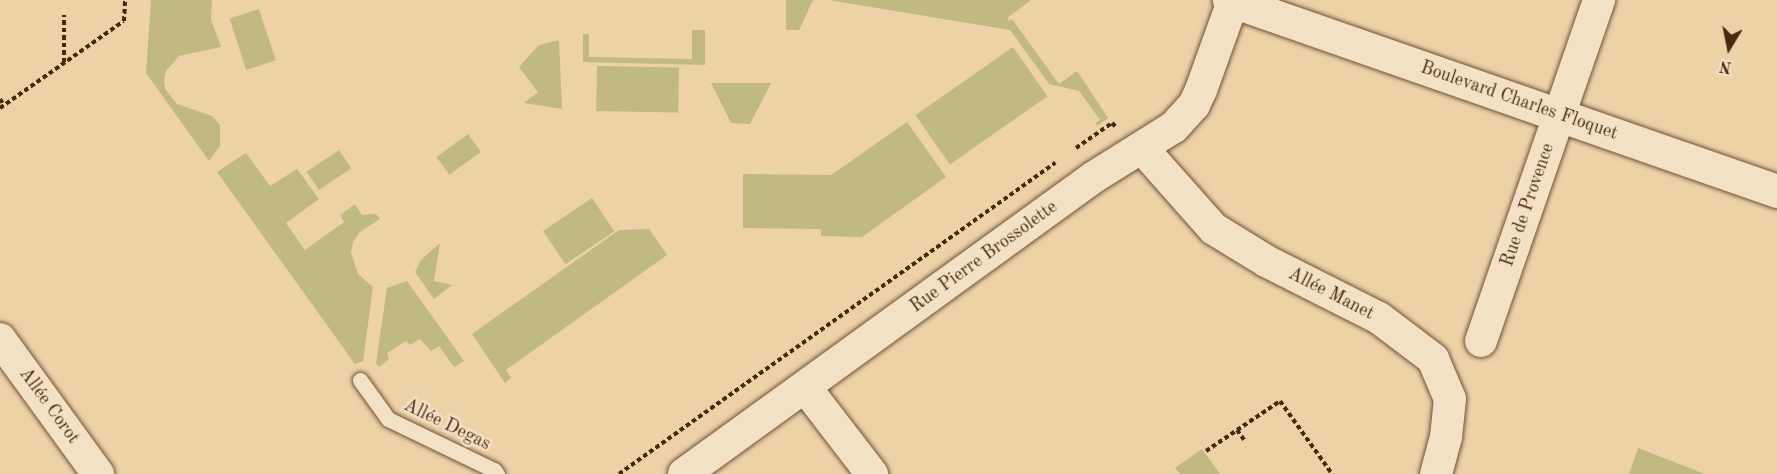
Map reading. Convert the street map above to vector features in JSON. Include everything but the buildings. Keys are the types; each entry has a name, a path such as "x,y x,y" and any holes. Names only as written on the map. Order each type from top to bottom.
{"street":[{"name":"Rue de Provence","path":"1481,341 1599,0"},
{"name":"Boulevard Charles Floquet","path":"1245,4 1777,191"},
{"name":"Rue Pierre Brossolette","path":"684,474 1094,177 1174,128 1194,105 1215,55 1245,4"},
{"name":"Allée Manet","path":"1142,148 1214,229 1266,261 1379,318 1433,359 1450,399 1446,437 1436,474"},
{"name":"Allée Corot","path":"0,339 98,474"},
{"path":"805,387 872,474"}],"lane":[{"name":"Allée Degas","path":"360,380 388,419 494,470 497,474"}],"path":[{"path":"0,99 2,106 124,21 125,0"},
{"path":"64,15 64,63"},
{"path":"1074,150 1112,123 1142,148"},
{"path":"619,474 1064,157"},
{"path":"1206,452 1280,401 1332,474"},
{"path":"1237,430 1245,441"}],"shaded area":[{"path":"151,0 212,0 211,19 221,47 179,56 166,71 164,79 165,89 177,104 212,116 220,125 220,146 209,161 146,73"},
{"path":"786,0 813,0 799,30 786,30"},
{"path":"829,0 1031,0 1007,18 1009,21 1012,19 1059,84 1077,71 1108,118 1097,126 1096,123 1100,120 1079,91 1049,84 1010,30"},
{"path":"259,9 276,60 246,70 230,19"},
{"path":"692,30 705,30 705,65 583,62 583,34 589,34 589,57 692,59"},
{"path":"559,40 562,109 524,103 538,92 519,67 539,45"},
{"path":"1013,47 1047,96 950,164 916,115"},
{"path":"597,66 679,67 678,112 596,111"},
{"path":"711,83 771,83 750,124 731,123"},
{"path":"907,122 946,177 862,237 821,236 821,229 743,228 743,174 831,175"},
{"path":"468,134 481,152 449,175 436,157"},
{"path":"339,150 351,168 319,190 307,172"},
{"path":"246,153 270,186 297,169 319,199 286,223 305,250 344,222 340,215 355,204 362,215 376,214 380,219 360,232 353,242 351,253 358,274 373,287 363,361 355,364 217,172"},
{"path":"592,198 614,231 565,264 543,231"},
{"path":"649,229 667,255 506,370 511,378 505,383 472,334 619,230"},
{"path":"440,243 434,281 452,285 434,299 415,272 421,260"},
{"path":"407,281 464,361 454,367 439,346 431,351 420,339 410,345 406,341 387,353 389,359 379,367 376,363 387,288"},
{"path":"1638,448 1705,474 1629,474"},
{"path":"1202,449 1220,474 1180,474 1175,468"}]}
